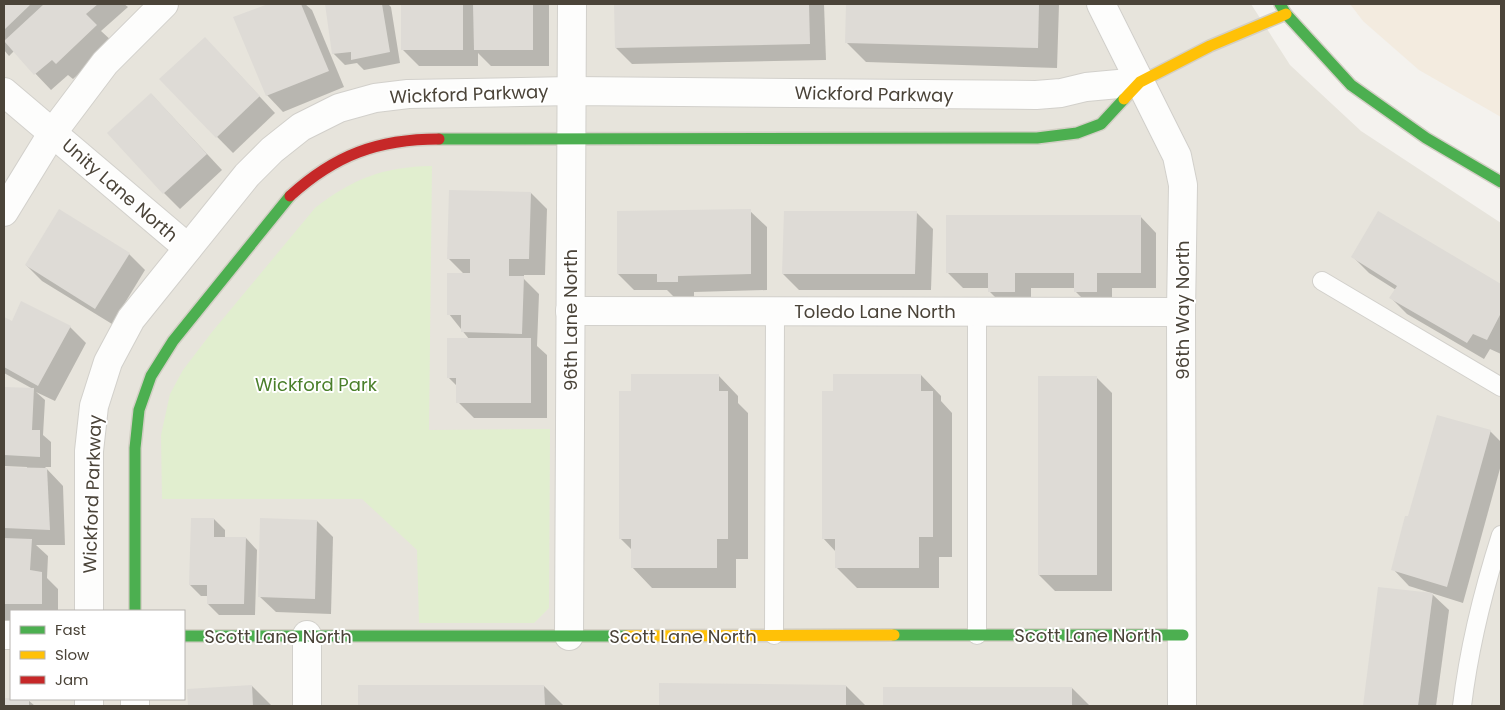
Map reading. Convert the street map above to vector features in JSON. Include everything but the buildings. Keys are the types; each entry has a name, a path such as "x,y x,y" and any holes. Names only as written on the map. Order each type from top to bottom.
{"street":[{"name":"Unity Lane North","path":"52,132 104,62 164,4"},
{"name":"96th Lane North","path":"569,636 572,4"},
{"name":"96th Way North","path":"1101,4 1177,156 1183,185 1181,312 1182,706"},
{"path":"1283,9 1351,85 1426,138 1501,182"},
{"name":"Wickford Parkway","path":"135,610 135,448 139,410 151,376 173,341 282,204 308,180 338,160 372,146 410,139 1037,138 1077,133 1101,124 1140,82 1283,9"},
{"name":"Wickford Parkway","path":"89,610 89,451 94,406 108,362 131,319 188,248 272,150 301,127 339,108 375,98 408,94 572,91 1036,95 1061,93 1086,87 1140,82"},
{"name":"Unity Lane North","path":"4,92 188,248"},
{"path":"4,212 52,132"},
{"name":"Toledo Lane North","path":"570,311 1181,312"},
{"name":"Scott Lane North","path":"185,636 1183,635"},
{"path":"307,636 307,706"}],"lane":[{"path":"1322,281 1501,387"},
{"path":"774,636 775,311"},
{"path":"977,311 977,635"},
{"path":"1462,706 1474,635 1489,573 1501,535"}],"shaded area":[{"path":"4,4 1251,4 1290,65 1361,131 1501,223 1501,706 4,706"},
{"path":"1350,4 1501,4 1501,117 1419,70 1363,21"}],"green space":[{"name":"Wickford Park","path":"432,166 429,430 550,429 549,608 534,623 419,623 417,550 362,499 162,499 161,435 170,394 183,370 212,332 315,208 343,189 370,176 399,169"}],"traffic: fast":[{"path":"1280,4 1286,14 1351,85 1426,138 1501,182"},
{"path":"439,139 1037,138 1077,133 1101,124 1124,99"},
{"path":"135,610 135,448 139,410 151,376 173,341 290,196"},
{"path":"894,635 1183,635"},
{"path":"185,636 626,636"}],"traffic: slow":[{"path":"1124,99 1140,82 1210,46 1286,14"},
{"path":"626,636 894,635"}],"traffic: jam":[{"path":"290,196 324,170 358,152 396,142 439,139"}]}
